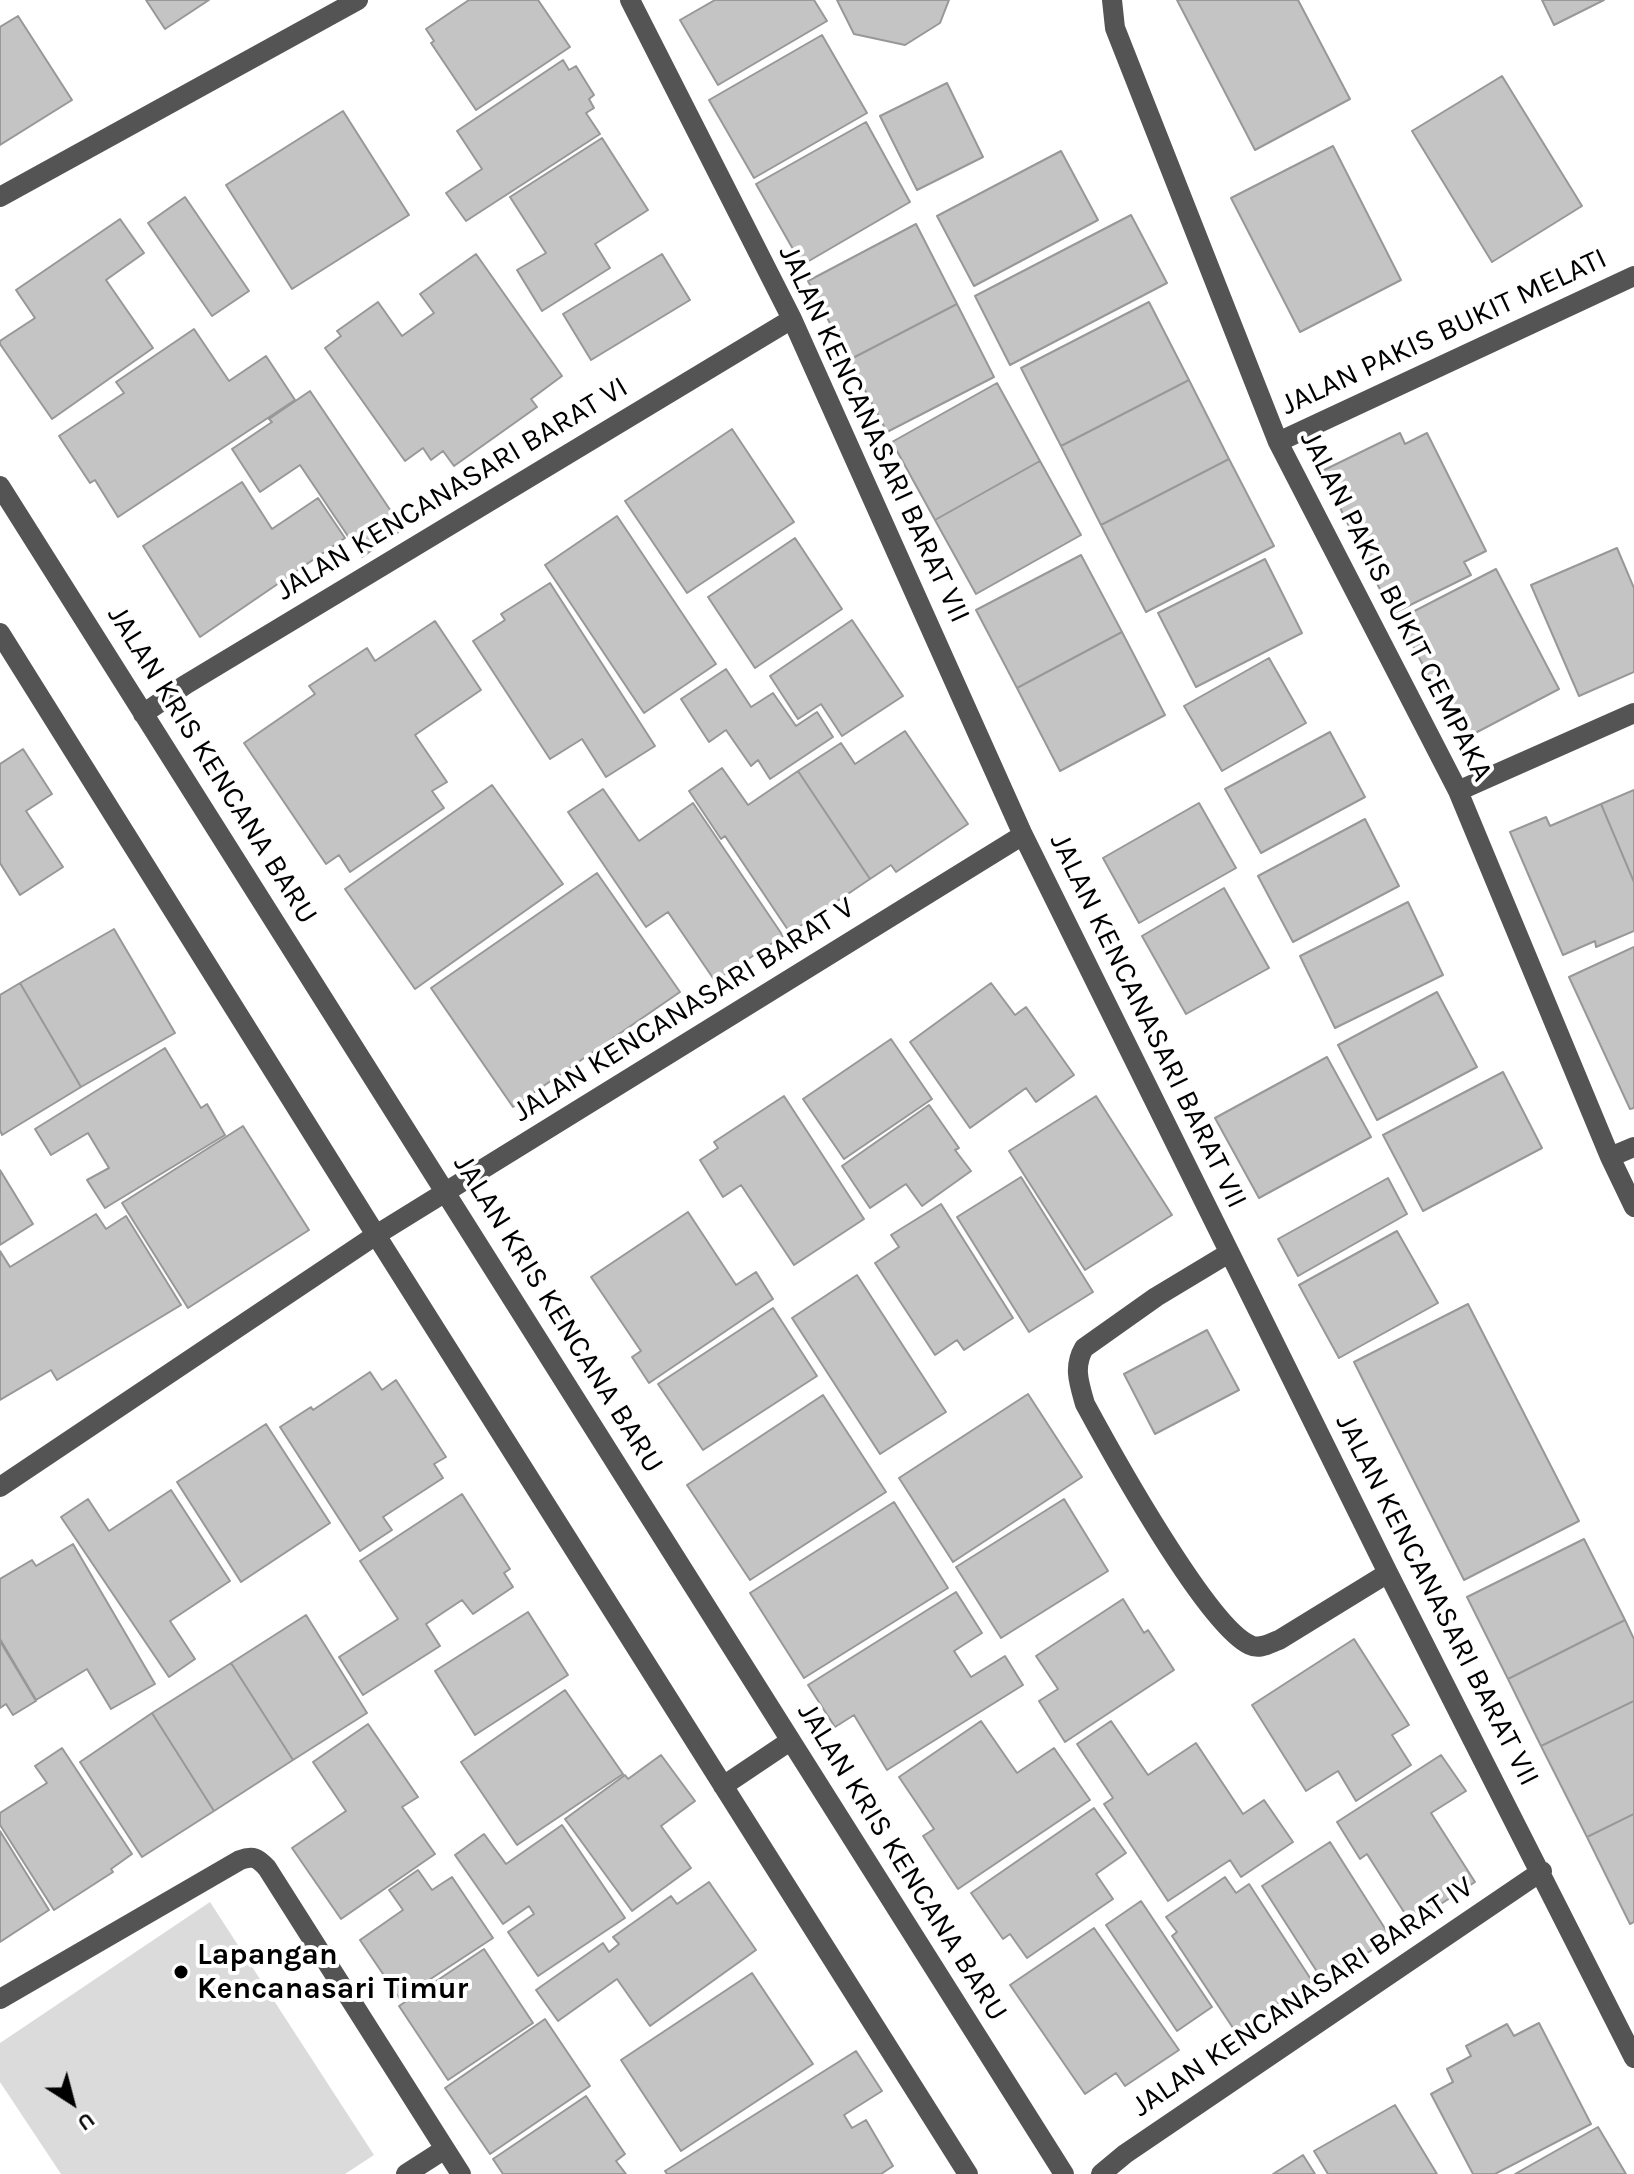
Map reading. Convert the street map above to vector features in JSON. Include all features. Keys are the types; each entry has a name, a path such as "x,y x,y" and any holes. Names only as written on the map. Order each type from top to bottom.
{"street":[{"path":"0,197 358,0"},
{"name":"JALAN KENCANASARI BARAT VII","path":"630,0 792,319 1023,835 1388,1573 1542,1871 1634,2058"},
{"name":"JALAN PAKIS BUKIT CEMPAKA","path":"1112,0 1115,28 1278,442 1458,791 1610,1157 1634,1207"},
{"name":"JALAN PAKIS BUKIT MELATI","path":"1278,442 1634,276"},
{"name":"JALAN KENCANASARI BARAT VI","path":"143,714 185,685 792,319"},
{"name":"JALAN KRIS KENCANA BARU","path":"0,486 1064,2174"},
{"path":"0,633 968,2174"},
{"path":"1458,791 1634,713"},
{"name":"JALAN KENCANASARI BARAT V","path":"0,1487 376,1235 1023,835"},
{"path":"1610,1157 1634,1147"},
{"path":"1229,1253 1156,1297 1084,1348 1076,1372 1085,1404 1196,1589 1229,1630 1250,1645 1259,1647 1279,1640 1388,1573"},
{"path":"723,1786 790,1741"},
{"path":"0,1999 240,1860 256,1858 267,1868 461,2174"},
{"name":"JALAN KENCANASARI BARAT IV","path":"1101,2174 1138,2145 1542,1871"},
{"path":"406,2174 445,2149"}],"shaded area":[{"name":"Lapangan Kencanasari Timur","path":"210,1902 374,2155 345,2174 61,2174 0,2082 0,2043"}],"building":[{"path":"146,0 209,0 165,29"},
{"path":"469,0 538,0 570,47 476,110 431,43 434,41 426,29"},
{"path":"715,0 814,0 827,21 718,85 680,20"},
{"path":"837,0 949,0 940,23 905,45 854,34"},
{"path":"1177,0 1298,0 1350,99 1255,150"},
{"path":"1542,0 1604,0 1554,25"},
{"path":"18,16 72,100 0,145 0,27"},
{"path":"822,35 867,113 754,178 709,100"},
{"path":"563,60 569,70 576,66 594,95 589,99 594,108 586,113 600,134 466,221 446,193 482,169 457,131"},
{"path":"1502,76 1582,206 1492,262 1412,131"},
{"path":"947,83 983,157 917,190 880,116"},
{"path":"343,111 409,215 292,289 226,185"},
{"path":"866,122 910,202 802,265 756,184"},
{"path":"602,138 648,210 595,244 610,268 542,311 517,270 546,253 510,197"},
{"path":"1333,146 1401,280 1300,332 1231,198"},
{"path":"1061,151 1098,220 974,286 937,216"},
{"path":"185,197 249,291 212,316 148,223"},
{"path":"1131,215 1167,283 1010,365 975,296"},
{"path":"120,219 144,253 106,280 153,348 52,419 0,344 0,341 35,318 16,290"},
{"path":"916,224 957,304 849,360 808,281"},
{"path":"476,254 562,376 531,399 537,407 454,466 443,451 431,460 423,448 405,461 325,348 341,336 337,331 378,302 402,336 434,313 420,294"},
{"path":"662,254 690,300 591,360 563,314"},
{"path":"1149,302 1189,380 1061,446 1021,368"},
{"path":"957,304 994,377 887,432 849,360"},
{"path":"194,329 229,381 266,356 295,400 118,517 95,480 90,483 59,436 124,393 116,382"},
{"path":"1189,380 1229,459 1101,525 1061,446"},
{"path":"997,383 1040,461 935,520 892,442"},
{"path":"310,391 403,529 362,557 300,465 260,492 232,449"},
{"path":"732,429 794,522 687,593 625,501"},
{"path":"1400,433 1405,444 1427,433 1486,551 1464,562 1471,575 1392,614 1322,471"},
{"path":"1229,459 1274,546 1146,612 1101,525"},
{"path":"1040,461 1081,535 976,594 935,520"},
{"path":"242,482 272,529 318,498 345,538 200,637 143,546"},
{"path":"617,516 716,664 644,713 545,565"},
{"path":"795,538 842,609 755,668 708,597"},
{"path":"1617,548 1634,588 1634,672 1579,696 1531,585"},
{"path":"1081,555 1122,632 1017,688 976,610"},
{"path":"1265,559 1302,633 1196,687 1158,613"},
{"path":"1496,569 1559,689 1462,740 1399,619"},
{"path":"550,583 655,746 606,777 582,739 550,759 473,641 505,620 501,614"},
{"path":"852,620 903,696 842,736 821,704 798,719 770,676"},
{"path":"435,621 481,690 415,735 447,782 432,791 444,808 350,872 339,855 326,864 244,743 315,694 309,686 367,648 375,661"},
{"path":"1122,632 1165,715 1060,771 1017,688"},
{"path":"1269,658 1306,723 1222,771 1184,706"},
{"path":"726,669 751,707 773,693 796,726 817,712 833,737 770,779 758,760 751,766 726,730 709,742 681,699"},
{"path":"905,731 968,824 896,872 891,865 870,879 798,771 841,743 855,764"},
{"path":"1330,732 1365,797 1261,853 1225,789"},
{"path":"23,749 52,794 26,811 63,867 20,895 0,863 0,764"},
{"path":"722,768 748,805 798,771 870,879 790,933 725,836 721,839 689,791"},
{"path":"492,785 563,884 415,989 345,889"},
{"path":"603,789 639,841 693,803 783,936 715,981 668,912 646,927 568,812"},
{"path":"1634,790 1634,882 1601,804"},
{"path":"1199,803 1236,868 1139,923 1103,858"},
{"path":"1601,804 1634,882 1634,931 1596,947 1595,941 1563,955 1510,832 1546,817 1550,826"},
{"path":"1365,819 1399,886 1293,942 1258,876"},
{"path":"597,873 680,992 513,1107 431,988"},
{"path":"1224,888 1269,968 1186,1014 1142,936"},
{"path":"1408,902 1443,975 1335,1028 1300,956"},
{"path":"114,929 175,1033 81,1087 20,983"},
{"path":"1634,947 1634,1108 1630,1109 1569,977"},
{"path":"20,983 81,1087 2,1135 0,995"},
{"path":"991,983 1015,1015 1026,1007 1074,1075 1036,1102 1026,1088 970,1128 910,1042"},
{"path":"1437,992 1477,1067 1377,1120 1338,1045"},
{"path":"891,1039 932,1099 844,1159 803,1099"},
{"path":"165,1048 201,1108 207,1104 225,1135 105,1208 87,1180 109,1168 88,1133 51,1155 35,1129"},
{"path":"1327,1057 1371,1137 1259,1198 1215,1118"},
{"path":"1503,1072 1542,1148 1423,1211 1383,1135"},
{"path":"784,1096 864,1219 794,1265 741,1185 723,1197 700,1160 718,1148 714,1142"},
{"path":"1096,1096 1172,1215 1085,1270 1009,1151"},
{"path":"929,1105 971,1171 922,1206 906,1184 870,1208 842,1166"},
{"path":"243,1126 309,1230 188,1308 122,1203"},
{"path":"0,1170 33,1224 0,1245"},
{"path":"1021,1177 1093,1292 1029,1332 957,1217"},
{"path":"1388,1178 1407,1214 1298,1276 1278,1239"},
{"path":"941,1204 1013,1318 964,1350 957,1340 935,1355 875,1263 899,1247 891,1235"},
{"path":"688,1212 736,1285 756,1272 773,1299 649,1383 632,1357 641,1351 591,1277"},
{"path":"96,1214 106,1229 126,1216 181,1305 57,1380 51,1370 0,1400 0,1251 10,1267"},
{"path":"1397,1231 1438,1303 1339,1358 1299,1285"},
{"path":"857,1275 946,1412 880,1454 792,1318"},
{"path":"1468,1304 1579,1521 1464,1580 1354,1362"},
{"path":"773,1308 817,1376 703,1450 658,1384"},
{"path":"1207,1330 1239,1390 1155,1434 1124,1374"},
{"path":"370,1372 382,1390 396,1380 446,1457 434,1464 443,1478 383,1517 392,1530 360,1551 280,1427 311,1407 313,1410"},
{"path":"1028,1394 1082,1477 953,1562 899,1478"},
{"path":"823,1395 886,1492 750,1580 687,1485"},
{"path":"266,1424 330,1523 241,1582 177,1482"},
{"path":"171,1490 230,1581 170,1621 195,1659 169,1677 61,1517 88,1499 109,1531"},
{"path":"462,1494 510,1569 504,1573 513,1587 473,1614 462,1600 426,1624 440,1646 363,1695 339,1657 398,1619 360,1561"},
{"path":"1064,1499 1108,1571 1001,1638 956,1567"},
{"path":"894,1502 948,1588 804,1678 750,1593"},
{"path":"1584,1539 1625,1620 1508,1679 1467,1597"},
{"path":"73,1544 155,1684 111,1709 87,1669 36,1700 0,1639 0,1579 32,1560 36,1566"},
{"path":"956,1592 982,1633 954,1651 971,1677 1005,1656 1023,1685 887,1770 854,1715 835,1727 808,1685"},
{"path":"1123,1599 1144,1633 1148,1630 1174,1670 1065,1742 1039,1701 1058,1689 1036,1656"},
{"path":"528,1612 568,1675 475,1735 435,1671"},
{"path":"306,1615 367,1713 293,1760 231,1663"},
{"path":"1625,1620 1634,1639 1634,1701 1541,1746 1508,1679"},
{"path":"1354,1639 1409,1725 1392,1735 1411,1765 1356,1801 1338,1771 1306,1791 1252,1705"},
{"path":"0,1641 36,1701 13,1715 6,1704 0,1708"},
{"path":"231,1663 293,1760 214,1811 152,1713"},
{"path":"565,1690 623,1774 517,1845 461,1762"},
{"path":"1634,1701 1634,1814 1587,1837 1541,1746"},
{"path":"152,1713 214,1811 142,1857 80,1762"},
{"path":"981,1721 1017,1773 1054,1748 1090,1800 958,1889 923,1836 934,1829 899,1777"},
{"path":"1111,1721 1148,1775 1196,1743 1243,1814 1264,1800 1293,1842 1241,1877 1230,1860 1168,1901 1104,1804 1113,1798 1077,1744"},
{"path":"368,1724 418,1797 402,1807 435,1854 341,1919 292,1848 346,1811 313,1762"},
{"path":"62,1748 132,1854 111,1869 113,1872 54,1910 0,1825 0,1813 47,1783 35,1766"},
{"path":"661,1755 695,1801 661,1826 691,1868 632,1911 565,1819 625,1775 628,1779"},
{"path":"1441,1755 1466,1791 1431,1813 1475,1882 1411,1923 1367,1854 1360,1859 1337,1822"},
{"path":"1094,1808 1126,1853 1096,1874 1113,1899 1027,1958 1010,1934 1003,1939 971,1893"},
{"path":"1634,1814 1634,1922 1630,1924 1587,1837"},
{"path":"562,1825 625,1918 538,1976 508,1932 534,1914 529,1906 503,1924 455,1855 484,1834 506,1864"},
{"path":"0,1831 49,1910 0,1942"},
{"path":"1330,1842 1391,1938 1323,1981 1262,1886"},
{"path":"418,1870 432,1890 452,1877 493,1938 400,1999 360,1940 403,1910 389,1890"},
{"path":"1225,1877 1236,1893 1249,1884 1312,1981 1235,2031 1172,1936 1177,1932 1166,1917"},
{"path":"709,1882 756,1950 650,2026 617,1979 558,2021 536,1990 603,1943 609,1952 619,1944 613,1937 671,1896 677,1904"},
{"path":"1141,1901 1212,2007 1177,2031 1106,1925"},
{"path":"1094,1928 1179,2050 1125,2086 1116,2073 1085,2094 1010,1985"},
{"path":"484,1949 533,2023 448,2080 399,2006"},
{"path":"752,1973 813,2064 681,2151 621,2060"},
{"path":"545,2019 590,2086 490,2154 445,2088"},
{"path":"1539,2023 1591,2124 1495,2174 1473,2174 1431,2094 1453,2082 1447,2069 1471,2056 1466,2046 1507,2024 1514,2036"},
{"path":"856,2051 882,2091 844,2115 852,2128 866,2120 893,2166 881,2174 667,2174 665,2171"},
{"path":"586,2096 625,2154 616,2161 626,2174 503,2174 493,2159"},
{"path":"1395,2105 1437,2174 1328,2174 1314,2151"},
{"path":"1598,2127 1626,2174 1515,2174"},
{"path":"1303,2155 1315,2174 1273,2174"}],"place":[{"name":"Lapangan Kencanasari Timur","path":"181,1972"}]}
